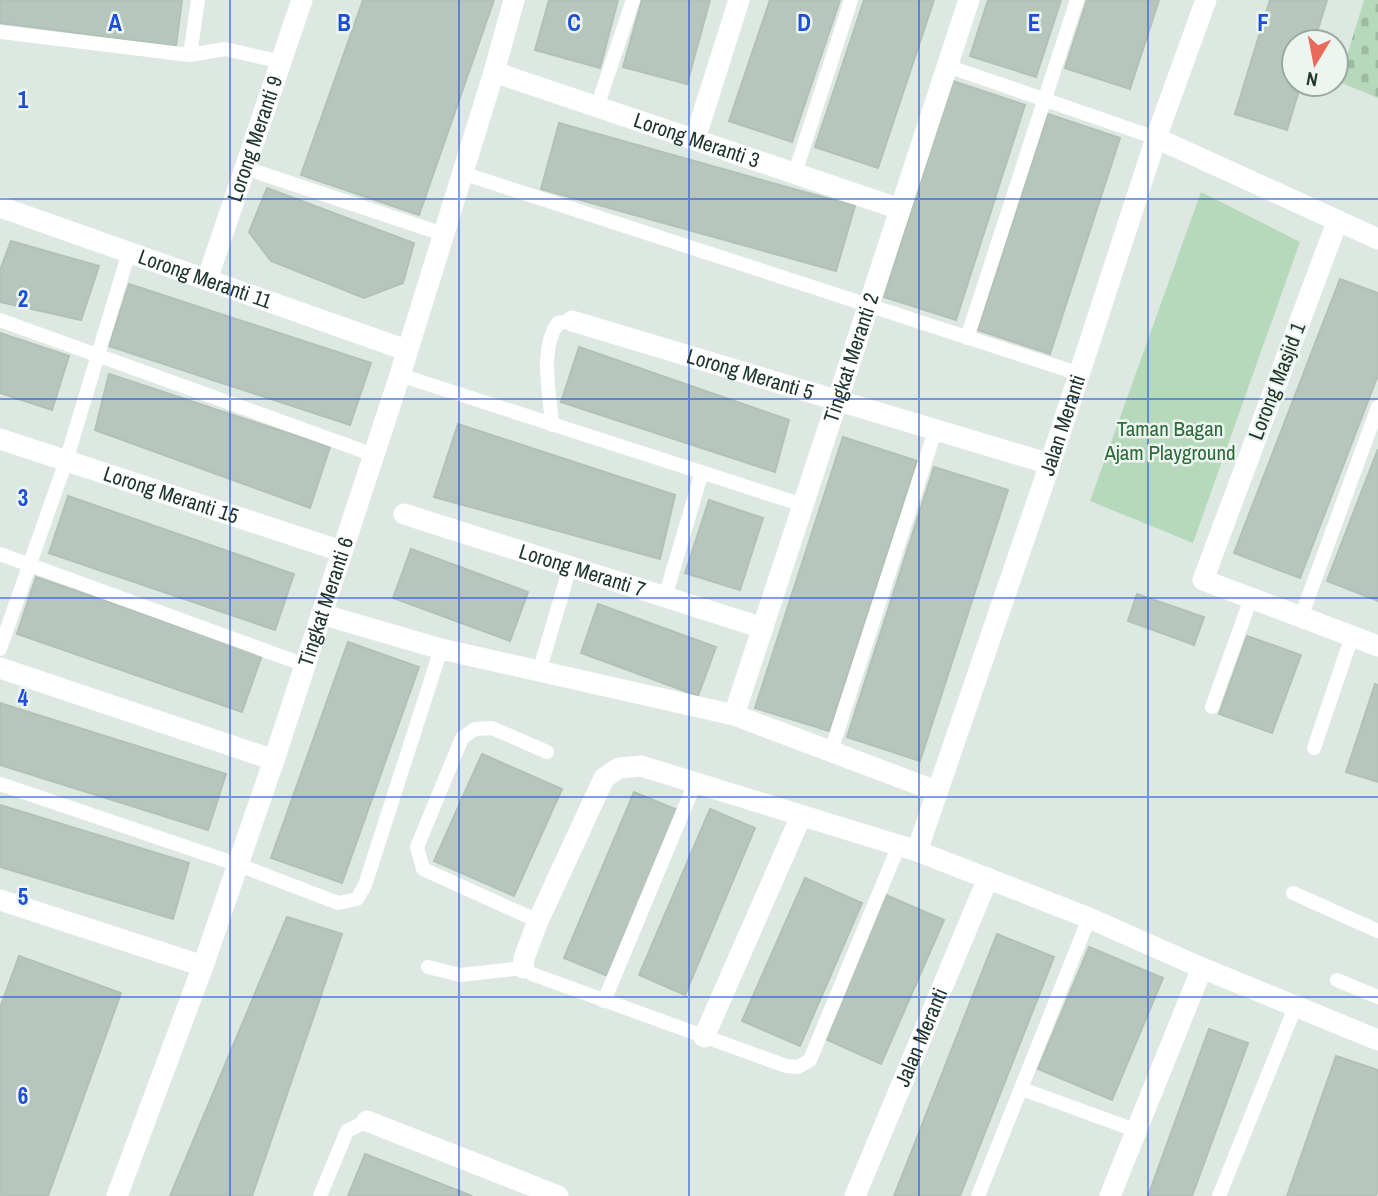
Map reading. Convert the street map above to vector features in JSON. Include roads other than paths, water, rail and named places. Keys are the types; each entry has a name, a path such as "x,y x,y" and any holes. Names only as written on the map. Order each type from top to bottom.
{"street":[{"name":"Lorong Meranti 9","path":"207,280 302,0"},
{"name":"Tingkat Meranti 6","path":"117,1196 203,966 274,760 400,375 514,0"},
{"path":"695,139 739,0"},
{"name":"Tingkat Meranti 2","path":"734,715 969,0"},
{"name":"Jalan Meranti","path":"908,848 936,790 1050,464 1156,138 1206,0"},
{"name":"Lorong Meranti 3","path":"494,72 900,209"},
{"path":"1156,138 1378,239"},
{"name":"Lorong Meranti 11","path":"1,209 406,350"},
{"name":"Lorong Masjid 1","path":"1251,598 1203,580 1337,222"},
{"name":"Lorong Meranti 5","path":"572,321 1050,464"},
{"name":"Lorong Meranti 15","path":"0,439 341,551"},
{"name":"Lorong Meranti 7","path":"404,514 763,628"},
{"path":"1251,598 1378,646"},
{"path":"321,614 441,649 734,715 936,790"},
{"path":"0,668 274,760"},
{"path":"523,968 538,921 604,778 619,768 641,766 908,848 1089,918 1202,968 1378,1040"},
{"path":"704,1037 801,816"},
{"name":"Jalan Meranti","path":"855,1196 988,878"},
{"path":"0,900 203,966"},
{"path":"1110,1196 1202,968"},
{"path":"367,1121 520,1189 558,1196"}],"lane":[{"path":"190,55 198,0"},
{"path":"597,107 633,0"},
{"path":"795,173 851,0"},
{"path":"967,338 1077,0"},
{"path":"0,32 190,55 225,49 282,62"},
{"path":"947,66 1156,138"},
{"path":"245,168 443,234"},
{"path":"462,173 1080,374"},
{"path":"0,649 66,461 129,252"},
{"path":"0,320 374,455"},
{"path":"552,425 548,357 550,335 558,323 572,321"},
{"path":"400,375 803,505"},
{"path":"1301,617 1378,407"},
{"path":"831,751 936,428"},
{"path":"665,597 702,472"},
{"path":"0,554 305,665"},
{"path":"539,672 570,567"},
{"path":"1212,707 1251,598"},
{"path":"1314,748 1352,636"},
{"path":"0,784 239,865 338,902 357,899 365,885 441,649"},
{"path":"538,921 423,869 417,847 462,738 475,729 492,728 547,752"},
{"path":"604,1001 695,783"},
{"path":"428,967 460,975 523,968 532,974 704,1037 786,1066 799,1067 810,1060 908,848"},
{"path":"1293,894 1378,932"},
{"path":"980,1195 1089,918"},
{"path":"1337,980 1378,997"},
{"path":"1219,1196 1296,1005"},
{"path":"1022,1089 1135,1130"},
{"path":"320,1196 347,1132 367,1121"}],"park label":[{"name":"Taman Bagan Ajam Playground","path":"1170,441"}]}
